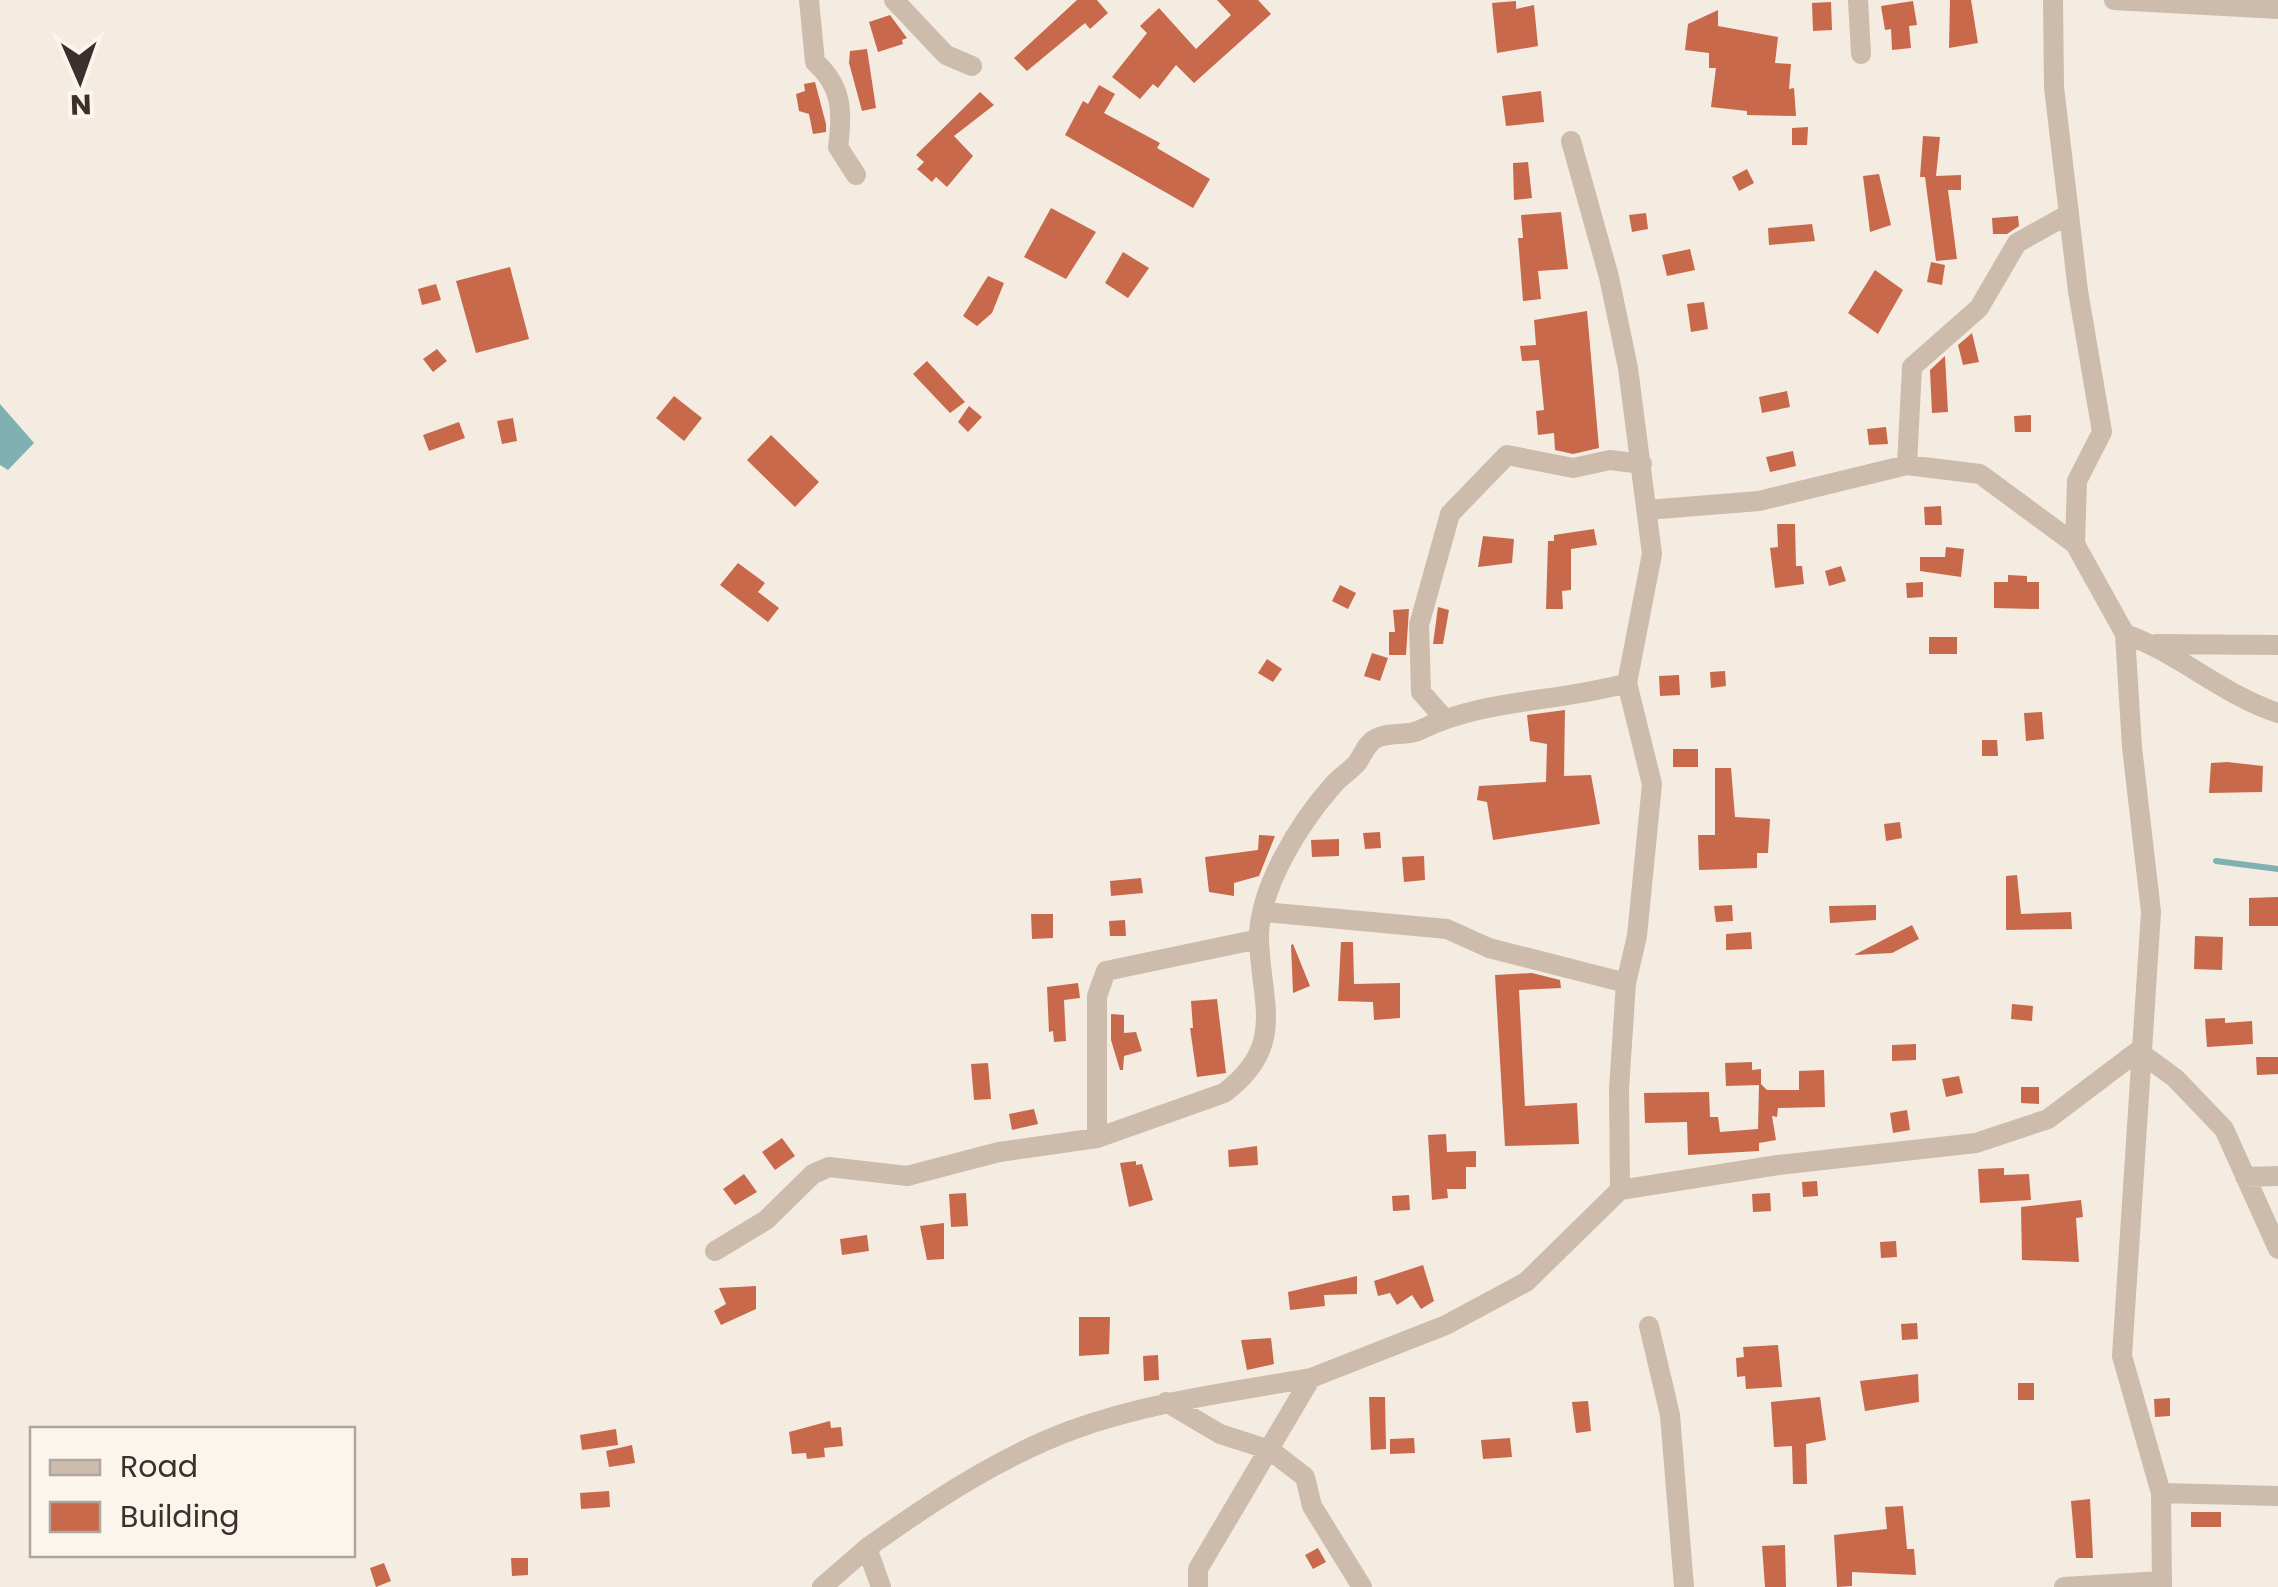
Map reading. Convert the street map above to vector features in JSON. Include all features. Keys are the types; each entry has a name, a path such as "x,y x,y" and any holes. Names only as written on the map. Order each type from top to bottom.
{"street":[{"path":"808,0 807,18 815,62 834,78 841,124 838,147 856,176"},
{"path":"894,0 946,55 972,66"},
{"path":"1858,0 1861,54"},
{"path":"2053,0 2054,86 2068,214 2102,432 2077,481 2074,544"},
{"path":"2114,0 2278,9"},
{"path":"1571,140 1609,277 1642,464 1652,554 1627,682 1652,784 1637,936 1626,982 1618,1088 1620,1190"},
{"path":"1907,466 1912,366 1979,308 2017,243 2068,214"},
{"path":"1443,717 1421,692 1420,625 1457,503 1507,455 1573,468 1610,460 1642,464"},
{"path":"1648,510 1759,501 1907,466 1980,474 2074,544 2125,634 2132,747 2151,912 2138,1051 2122,1356 2161,1493 2162,1584 2064,1587"},
{"path":"2125,634 2154,644 2232,692 2278,713"},
{"path":"2154,644 2278,645"},
{"path":"715,1251 766,1220 813,1174 828,1167 907,1176 999,1152 1097,1138 1202,1102 1242,1080 1267,1029 1268,1002 1259,940 1264,912 1285,853 1303,823 1371,742 1390,734 1418,732 1443,717 1486,705 1584,695 1627,682"},
{"path":"1264,912 1447,929 1490,948 1626,982"},
{"path":"1097,1138 1098,996 1106,971 1259,940"},
{"path":"2138,1051 2166,1070 2224,1129 2278,1249"},
{"path":"822,1587 867,1548 947,1493 1070,1430 1166,1402 1311,1378 1446,1325 1526,1282 1620,1190 1656,1188 1778,1164 1976,1143 2048,1119 2138,1051"},
{"path":"2244,1176 2278,1176"},
{"path":"1649,1326 1670,1415 1684,1587"},
{"path":"1198,1587 1198,1569 1311,1378"},
{"path":"1166,1402 1220,1434 1270,1450 1305,1477 1312,1506 1362,1587"},
{"path":"2161,1493 2278,1496"},
{"path":"867,1548 881,1587"}],"water":[{"path":"0,404 34,443 8,470 0,465"}],"building":[{"path":"1077,0 1097,0 1108,13 1090,29 1085,23 1027,71 1014,58"},
{"path":"1217,0 1258,0 1271,14 1194,83 1176,65 1158,88 1153,84 1140,99 1112,77 1147,33 1140,26 1159,8 1196,49 1231,15"},
{"path":"1950,0 1971,0 1978,43 1949,48"},
{"path":"1516,1 1516,9 1534,5 1538,46 1497,53 1492,3"},
{"path":"1913,1 1917,25 1909,26 1911,48 1892,50 1891,29 1885,30 1881,6"},
{"path":"1831,2 1832,30 1813,31 1812,3"},
{"path":"1718,10 1718,26 1778,37 1775,63 1791,64 1789,89 1794,88 1796,116 1747,115 1747,111 1711,107 1716,68 1709,68 1709,53 1685,50 1688,24"},
{"path":"890,15 907,38 902,40 903,44 878,52 869,22"},
{"path":"867,49 876,108 862,111 849,63 850,51"},
{"path":"815,82 826,132 813,134 809,114 799,111 796,94 805,91 804,84"},
{"path":"1099,85 1115,94 1104,113 1160,143 1157,148 1210,179 1193,208 1065,135 1083,101 1088,104"},
{"path":"1541,91 1544,122 1506,126 1502,96"},
{"path":"980,92 994,105 954,136 973,156 947,187 936,177 932,182 917,169 924,162 916,155"},
{"path":"1808,127 1807,145 1792,145 1792,128"},
{"path":"1923,136 1940,137 1936,176 1961,175 1961,190 1948,190 1957,259 1936,261 1925,177 1920,177"},
{"path":"1528,162 1532,198 1514,200 1513,163"},
{"path":"1747,169 1754,183 1739,191 1732,177"},
{"path":"1879,174 1891,225 1870,232 1863,176"},
{"path":"1051,208 1096,232 1066,279 1024,257"},
{"path":"1561,212 1568,269 1538,271 1541,299 1523,301 1518,238 1523,238 1521,215"},
{"path":"1646,213 1648,229 1632,232 1629,215"},
{"path":"2018,216 2019,226 2007,234 1993,234 1992,218"},
{"path":"1812,224 1815,241 1769,245 1768,228"},
{"path":"1690,249 1695,270 1667,276 1662,255"},
{"path":"1123,252 1149,268 1128,298 1105,283"},
{"path":"1931,262 1945,265 1942,285 1927,282"},
{"path":"510,267 529,339 476,353 456,281"},
{"path":"1875,270 1903,290 1878,334 1848,313"},
{"path":"988,276 1004,283 992,313 977,326 963,316"},
{"path":"436,284 441,300 422,305 418,289"},
{"path":"1704,302 1708,329 1691,332 1687,304"},
{"path":"1587,311 1599,448 1573,454 1555,450 1554,433 1538,435 1536,411 1544,410 1539,360 1522,361 1520,346 1536,345 1534,320"},
{"path":"1972,333 1979,362 1963,365 1958,345"},
{"path":"437,349 447,361 433,372 423,359"},
{"path":"1945,356 1948,412 1932,413 1930,370"},
{"path":"927,361 965,402 950,413 913,374"},
{"path":"1787,391 1790,407 1762,413 1759,397"},
{"path":"674,396 702,418 684,441 656,418"},
{"path":"969,406 982,417 968,432 958,422"},
{"path":"2031,415 2031,432 2015,432 2014,416"},
{"path":"513,418 517,441 502,444 497,421"},
{"path":"459,422 465,438 429,451 423,435"},
{"path":"1886,427 1888,444 1869,445 1867,429"},
{"path":"771,435 819,482 795,507 747,460"},
{"path":"1793,451 1796,466 1770,472 1766,457"},
{"path":"1941,506 1942,525 1925,525 1924,507"},
{"path":"1777,524 1795,524 1796,566 1802,566 1804,584 1775,588 1770,548 1778,547"},
{"path":"1594,529 1597,545 1571,549 1571,590 1562,591 1563,609 1546,609 1548,541 1554,541 1554,535"},
{"path":"1483,536 1514,539 1512,563 1478,567"},
{"path":"1946,547 1964,549 1961,577 1920,571 1920,557 1945,557"},
{"path":"738,563 765,583 758,592 779,608 768,622 720,585"},
{"path":"1841,566 1846,581 1829,586 1825,571"},
{"path":"2008,575 2027,576 2027,582 2039,582 2039,609 1994,608 1994,582 2008,582"},
{"path":"1923,582 1923,597 1907,598 1906,583"},
{"path":"1340,585 1356,593 1348,609 1332,601"},
{"path":"1438,607 1449,610 1443,644 1433,644"},
{"path":"1409,609 1406,655 1389,655 1389,632 1395,632 1393,610"},
{"path":"1929,637 1957,637 1957,654 1929,654"},
{"path":"1372,653 1388,658 1380,681 1364,676"},
{"path":"1267,659 1282,669 1273,682 1258,673"},
{"path":"1725,671 1726,686 1711,688 1710,672"},
{"path":"1679,675 1680,695 1660,696 1659,676"},
{"path":"1565,710 1564,776 1591,775 1600,824 1493,840 1487,802 1477,800 1479,786 1546,782 1547,744 1530,741 1527,715"},
{"path":"2042,712 2044,739 2026,741 2024,713"},
{"path":"1982,740 1997,740 1998,756 1982,756"},
{"path":"1673,749 1698,749 1698,767 1673,767"},
{"path":"2211,763 2263,766 2262,792 2209,793"},
{"path":"1715,768 1731,768 1735,817 1770,819 1768,853 1757,853 1757,868 1699,870 1698,835 1715,835"},
{"path":"1900,822 1902,838 1886,841 1884,824"},
{"path":"1380,832 1381,848 1365,849 1363,833"},
{"path":"1259,835 1275,836 1259,876 1234,883 1234,896 1209,892 1205,857 1258,850"},
{"path":"1339,839 1339,856 1312,857 1311,840"},
{"path":"1424,856 1425,880 1404,882 1402,857"},
{"path":"2017,875 2021,914 2071,912 2072,929 2006,930 2006,876"},
{"path":"1141,878 1143,893 1111,896 1110,881"},
{"path":"2278,897 2278,926 2249,926 2249,898"},
{"path":"1732,905 1733,921 1716,922 1714,906"},
{"path":"1876,905 1876,920 1830,923 1829,906"},
{"path":"1031,914 1053,914 1053,938 1032,939"},
{"path":"1125,920 1126,936 1110,936 1109,921"},
{"path":"1912,925 1919,939 1892,953 1854,955"},
{"path":"1751,932 1752,949 1726,950 1726,934"},
{"path":"2195,936 2223,937 2222,970 2194,969"},
{"path":"1341,942 1353,942 1354,984 1400,983 1400,1018 1374,1020 1373,1002 1338,1001"},
{"path":"1291,945 1310,986 1293,993"},
{"path":"1532,973 1560,980 1561,988 1519,990 1525,1106 1577,1103 1579,1144 1505,1146 1495,975"},
{"path":"1078,983 1080,998 1064,1000 1066,1041 1054,1042 1053,1031 1049,1032 1047,987"},
{"path":"1217,999 1226,1073 1197,1077 1190,1028 1191,1001"},
{"path":"2012,1004 2033,1006 2032,1021 2011,1019"},
{"path":"1111,1014 1124,1015 1124,1033 1136,1032 1142,1051 1124,1056 1123,1070 1111,1040"},
{"path":"2225,1018 2225,1023 2252,1021 2253,1044 2207,1047 2205,1019"},
{"path":"1916,1044 1916,1060 1892,1061 1892,1045"},
{"path":"2256,1057 2278,1057 2278,1074 2257,1075"},
{"path":"1752,1062 1752,1070 1761,1069 1761,1084 1767,1090 1799,1090 1799,1071 1824,1070 1825,1107 1778,1108 1777,1117 1772,1116 1776,1140 1759,1143 1759,1151 1688,1155 1687,1122 1645,1123 1644,1093 1709,1092 1710,1117 1718,1117 1720,1132 1758,1129 1759,1085 1726,1086 1725,1063"},
{"path":"988,1063 991,1099 974,1100 971,1064"},
{"path":"1959,1076 1963,1093 1946,1097 1942,1079"},
{"path":"2021,1087 2039,1087 2039,1104 2021,1103"},
{"path":"1034,1109 1038,1124 1012,1130 1009,1114"},
{"path":"1907,1110 1910,1130 1893,1133 1890,1113"},
{"path":"1446,1134 1447,1152 1476,1151 1476,1167 1466,1167 1466,1189 1447,1189 1448,1198 1432,1200 1428,1135"},
{"path":"782,1138 795,1156 775,1170 762,1152"},
{"path":"1257,1146 1258,1165 1229,1167 1228,1150"},
{"path":"1136,1161 1136,1165 1142,1164 1153,1200 1129,1207 1120,1163"},
{"path":"2004,1168 2004,1175 2029,1174 2031,1200 1980,1203 1978,1169"},
{"path":"744,1174 757,1192 735,1205 723,1189"},
{"path":"1817,1181 1818,1196 1803,1197 1802,1182"},
{"path":"966,1193 968,1226 951,1227 949,1194"},
{"path":"1770,1193 1771,1211 1753,1212 1752,1194"},
{"path":"1409,1195 1410,1210 1393,1211 1392,1196"},
{"path":"2081,1200 2083,1217 2076,1218 2079,1262 2022,1260 2021,1207"},
{"path":"944,1223 944,1259 927,1260 920,1226"},
{"path":"867,1235 869,1251 842,1255 840,1239"},
{"path":"1896,1241 1897,1257 1881,1258 1880,1242"},
{"path":"1423,1265 1434,1301 1421,1309 1412,1295 1397,1305 1390,1293 1378,1296 1374,1281"},
{"path":"1357,1276 1357,1294 1324,1295 1325,1306 1290,1310 1288,1292"},
{"path":"756,1286 756,1309 721,1325 714,1311 726,1304 719,1288"},
{"path":"1079,1317 1110,1317 1109,1354 1079,1356"},
{"path":"1917,1323 1918,1339 1902,1340 1901,1324"},
{"path":"1271,1338 1274,1364 1247,1370 1241,1340"},
{"path":"1778,1345 1782,1387 1746,1389 1745,1376 1737,1377 1736,1358 1744,1357 1743,1347"},
{"path":"1158,1355 1159,1380 1144,1381 1143,1356"},
{"path":"1918,1374 1919,1402 1865,1411 1860,1381"},
{"path":"2018,1383 2034,1383 2034,1400 2018,1400"},
{"path":"1369,1397 1385,1397 1386,1449 1371,1450"},
{"path":"1820,1397 1826,1440 1806,1444 1807,1484 1793,1484 1792,1446 1774,1447 1771,1402"},
{"path":"2170,1398 2170,1416 2155,1417 2154,1399"},
{"path":"1588,1401 1591,1431 1576,1433 1572,1402"},
{"path":"830,1421 831,1428 841,1427 843,1446 824,1448 825,1457 807,1459 806,1453 792,1454 789,1432"},
{"path":"616,1429 618,1445 582,1450 580,1435"},
{"path":"1414,1438 1415,1453 1390,1454 1390,1439"},
{"path":"1510,1438 1512,1457 1483,1459 1481,1440"},
{"path":"632,1445 635,1463 609,1467 606,1451"},
{"path":"609,1491 610,1507 581,1509 580,1493"},
{"path":"2090,1499 2093,1558 2076,1558 2071,1501"},
{"path":"1903,1506 1907,1549 1914,1549 1916,1575 1852,1572 1852,1586 1837,1587 1834,1535 1887,1529 1885,1507"},
{"path":"2191,1512 2221,1512 2221,1527 2191,1527"},
{"path":"1785,1545 1786,1587 1765,1587 1762,1546"},
{"path":"1318,1548 1326,1562 1313,1569 1305,1555"},
{"path":"511,1558 528,1558 528,1575 512,1576"},
{"path":"384,1563 391,1581 376,1587 370,1568"}],"waterway":[{"path":"2216,861 2278,869"}]}
